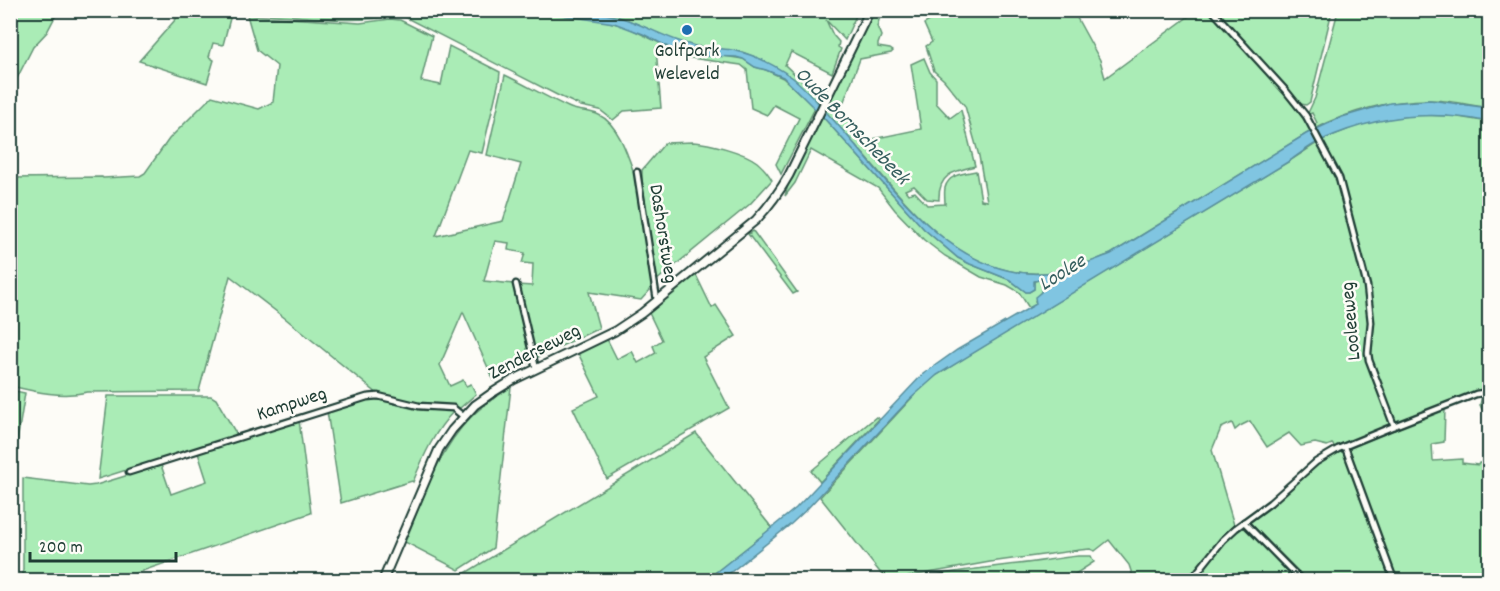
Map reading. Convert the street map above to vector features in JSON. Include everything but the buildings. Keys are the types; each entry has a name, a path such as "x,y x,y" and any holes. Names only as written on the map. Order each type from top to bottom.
{"main road":[{"name":"Zenderseweg","path":"383,580 439,449 452,430 475,405 513,380 615,331 642,313 756,220 767,208 789,175 870,10"}],"street":[{"name":"Looleeweg","path":"1212,10 1296,102 1306,116 1339,178 1362,266 1370,307 1369,360 1394,426"},
{"name":"Dashorstweg","path":"637,172 657,300"},
{"path":"516,284 536,369"},
{"path":"1191,580 1223,540 1236,528 1270,503 1307,469 1330,453 1476,394 1490,394"},
{"name":"Kampweg","path":"129,472 367,397 378,396 419,406 453,408 464,417"},
{"path":"1345,447 1394,580"},
{"path":"1244,522 1298,577"}],"green space":[{"path":"11,10 58,11 47,32 33,47 11,90"},
{"path":"534,10 601,20 625,26 670,48 690,54 743,59 755,67 783,78 815,108 781,174 776,164 799,118 774,105 767,115 751,108 747,70 741,65 691,58 656,48 661,108 624,111 613,120 600,110 581,106 559,96 399,14 372,19 346,20 270,15 247,11"},
{"path":"1210,10 1276,84 1311,131 1111,254 1069,269 1026,273 1000,269 954,246 915,212 824,110 873,11 882,11 877,26 881,36 878,47 893,51 860,59 841,109 868,140 921,129 911,64 924,58 936,79 936,103 950,118 961,110 975,166 954,172 944,179 939,191 939,200 927,199 914,186 905,190 908,194 915,192 927,205 945,204 947,183 953,177 976,171 981,200 987,201 979,156 965,106 934,71 926,46 932,42 924,24 942,14 941,11 1084,11 1077,18 1100,60 1105,78 1196,11"},
{"path":"1221,10 1332,11 1310,102 1306,105 1301,104 1218,15"},
{"path":"183,11 232,11 223,45 213,43 209,57 214,60 207,83 139,61"},
{"path":"581,11 858,11 845,40 826,20 841,49 832,73 791,52 785,65 820,98 817,103 793,78 760,59 742,52 675,41 628,20"},
{"path":"1338,11 1489,11 1489,108 1437,100 1400,102 1356,112 1315,129 1313,125 1317,123 1312,113 1307,115 1315,98"},
{"path":"247,15 360,23 400,20 432,36 421,81 441,85 449,46 500,72 482,153 468,150 436,236 503,221 521,164 487,155 505,75 568,107 599,115 618,134 636,179 651,289 641,300 589,292 599,328 534,359 518,285 532,286 533,264 522,263 525,253 508,250 509,243 495,241 484,281 514,284 531,361 494,381 463,312 440,365 450,386 463,380 466,386 471,384 476,394 460,408 450,405 437,407 421,405 378,394 230,276 199,391 59,394 11,386 10,178 140,176 145,173 169,139 212,96 259,109 273,102 277,66 257,50"},
{"path":"1415,115 1452,116 1489,122 1490,327 1487,331 1490,334 1490,385 1487,390 1489,393 1476,391 1397,422 1394,421 1370,355 1372,305 1356,231 1341,177 1321,140 1362,124"},
{"path":"822,116 924,229 958,258 1010,280 1026,292 1034,289 1034,281 1043,282 1041,292 1035,301 1037,304 1029,308 1019,292 1007,285 981,277 945,256 924,240 895,210 878,188 811,150 795,183 785,196 788,185"},
{"path":"665,143 708,144 751,158 772,180 750,204 657,280 642,170"},
{"path":"1317,143 1334,171 1340,187 1368,312 1366,360 1390,422 1389,425 1336,448 1332,444 1327,446 1315,443 1301,446 1289,433 1267,447 1250,421 1235,430 1232,423 1221,428 1212,450 1234,525 1188,580 1134,580 1129,565 1109,540 1095,551 1080,550 990,562 897,580 886,580 820,497 920,389 966,357"},
{"path":"753,231 797,292 793,294 748,234"},
{"path":"696,275 712,308 716,305 736,336 703,357 729,408 607,479 573,408 599,396 578,353 607,339 617,359 632,351 638,363 656,353 653,346 662,340 649,313"},
{"path":"511,387 493,548 459,570 405,542 432,477 458,431 475,413"},
{"path":"10,390 25,393 12,472 10,472"},
{"path":"108,396 211,396 216,399 237,435 98,479"},
{"path":"1482,397 1489,399 1489,580 1396,580 1349,448 1445,409 1444,442 1432,444 1433,461 1462,459 1462,463 1478,465 1485,463 1488,438 1484,436 1487,413 1480,405"},
{"path":"367,398 420,410 454,411 435,435 413,482 341,503 327,411"},
{"path":"876,417 879,419 820,482 811,471"},
{"path":"299,420 311,513 116,580 23,580 23,478 88,486 161,465 171,494 207,481 198,453"},
{"path":"696,433 772,528 706,580 454,580"},
{"path":"1339,451 1343,451 1361,493 1391,580 1307,580 1247,520 1269,507 1305,472"},
{"path":"1243,523 1300,580 1192,580 1232,531"},
{"path":"1091,556 1094,562 1066,580 912,580 965,570"}],"water":[{"name":"Loolee","path":"534,11 581,11 617,16 683,43 740,52 771,64 805,89 881,176 931,227 958,248 988,264 1020,273 1063,271 1111,254 1306,134 1342,117 1390,103 1430,100 1489,108 1489,122 1446,116 1404,117 1363,125 1314,144 937,375 908,401 791,524 721,580 706,580 796,508 923,374 957,350 1036,304 1035,297 1041,292 1043,282 1034,281 1034,289 1026,292 1010,280 958,258 924,229 822,116 783,77 736,57 690,54 670,48 614,23"}],"place":[{"name":"Golfpark Weleveld","path":"687,30"}],"water label":[{"name":"Oude Bornschebeek","path":"851,127"}]}
